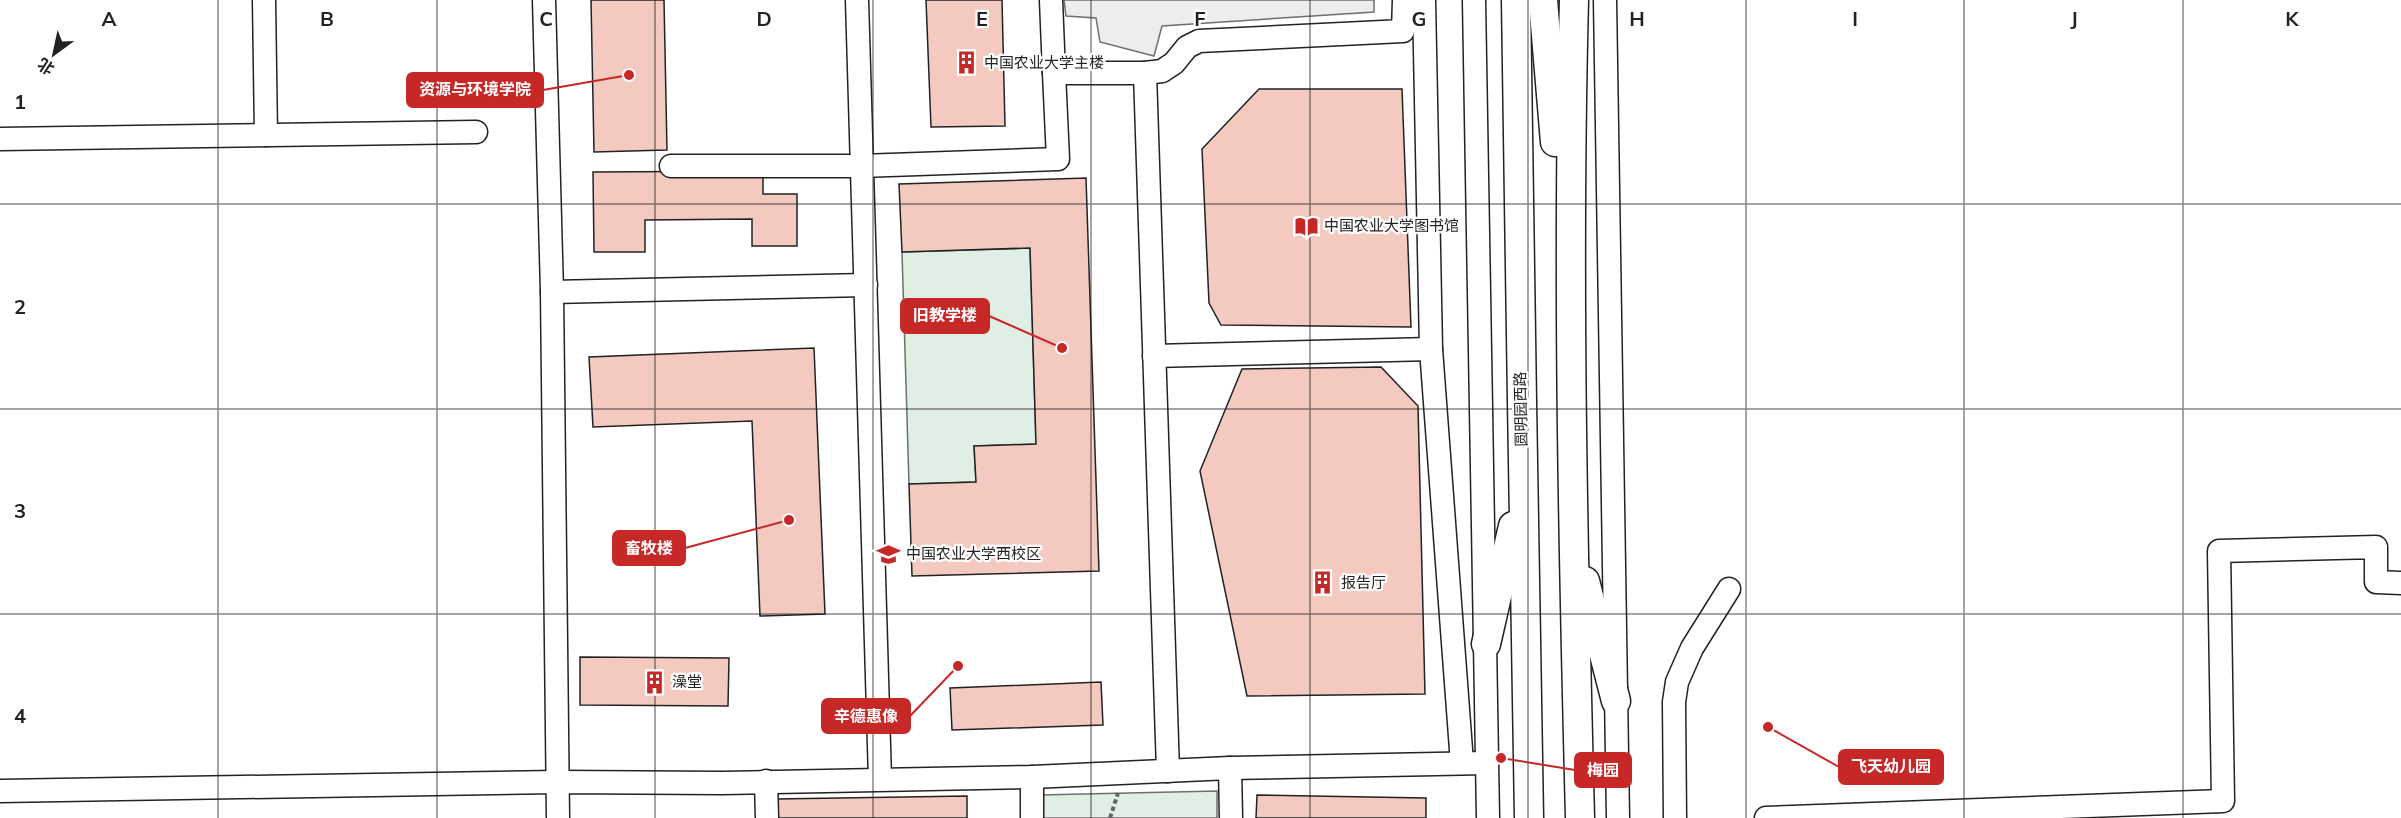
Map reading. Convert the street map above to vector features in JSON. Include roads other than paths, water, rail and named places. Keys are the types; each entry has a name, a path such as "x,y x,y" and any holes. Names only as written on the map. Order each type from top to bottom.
{"main road":[{"name":"圆明园西路","path":"1516,0 1529,818"},
{"path":"1543,0 1555,141 1570,209"},
{"path":"1574,0 1570,209 1572,531 1580,818"},
{"path":"1486,644 1522,489"},
{"path":"1572,531 1616,700"}],"street":[{"path":"264,0 266,135"},
{"path":"544,0 552,292 558,818"},
{"path":"857,0 880,778"},
{"path":"671,166 861,166 1058,159 1051,0"},
{"path":"1054,73 1162,71 1174,63 1187,47 1199,41 1403,31 1404,0"},
{"path":"1424,0 1431,349 1462,763"},
{"path":"1474,0 1488,818"},
{"path":"1605,0 1618,818"},
{"path":"1145,73 1168,771"},
{"path":"0,140 476,132"},
{"path":"552,292 866,285"},
{"path":"1154,356 1431,349"},
{"path":"1766,818 2223,801 2219,551 2376,547 2376,582 2401,583"},
{"path":"1675,818 1674,702 1677,682 1692,648 1729,589"},
{"path":"0,791 557,782 722,783 880,778 1032,777 1230,768 1487,763"},
{"path":"1230,768 1231,818"},
{"path":"1032,777 1032,818"},
{"path":"766,781 767,818"}],"place":[{"name":"中国农业大学主楼","path":"966,63"},
{"name":"资源与环境学院","path":"629,75"},
{"name":"中国农业大学图书馆","path":"1306,226"},
{"name":"旧教学楼","path":"1062,348"},
{"name":"畜牧楼","path":"789,520"},
{"name":"中国农业大学西校区","path":"888,554"},
{"name":"报告厅","path":"1323,583"},
{"name":"辛德惠像","path":"958,666"},
{"name":"澡堂","path":"654,682"},
{"name":"飞天幼儿园","path":"1768,727"},
{"name":"梅园","path":"1501,758"}]}
